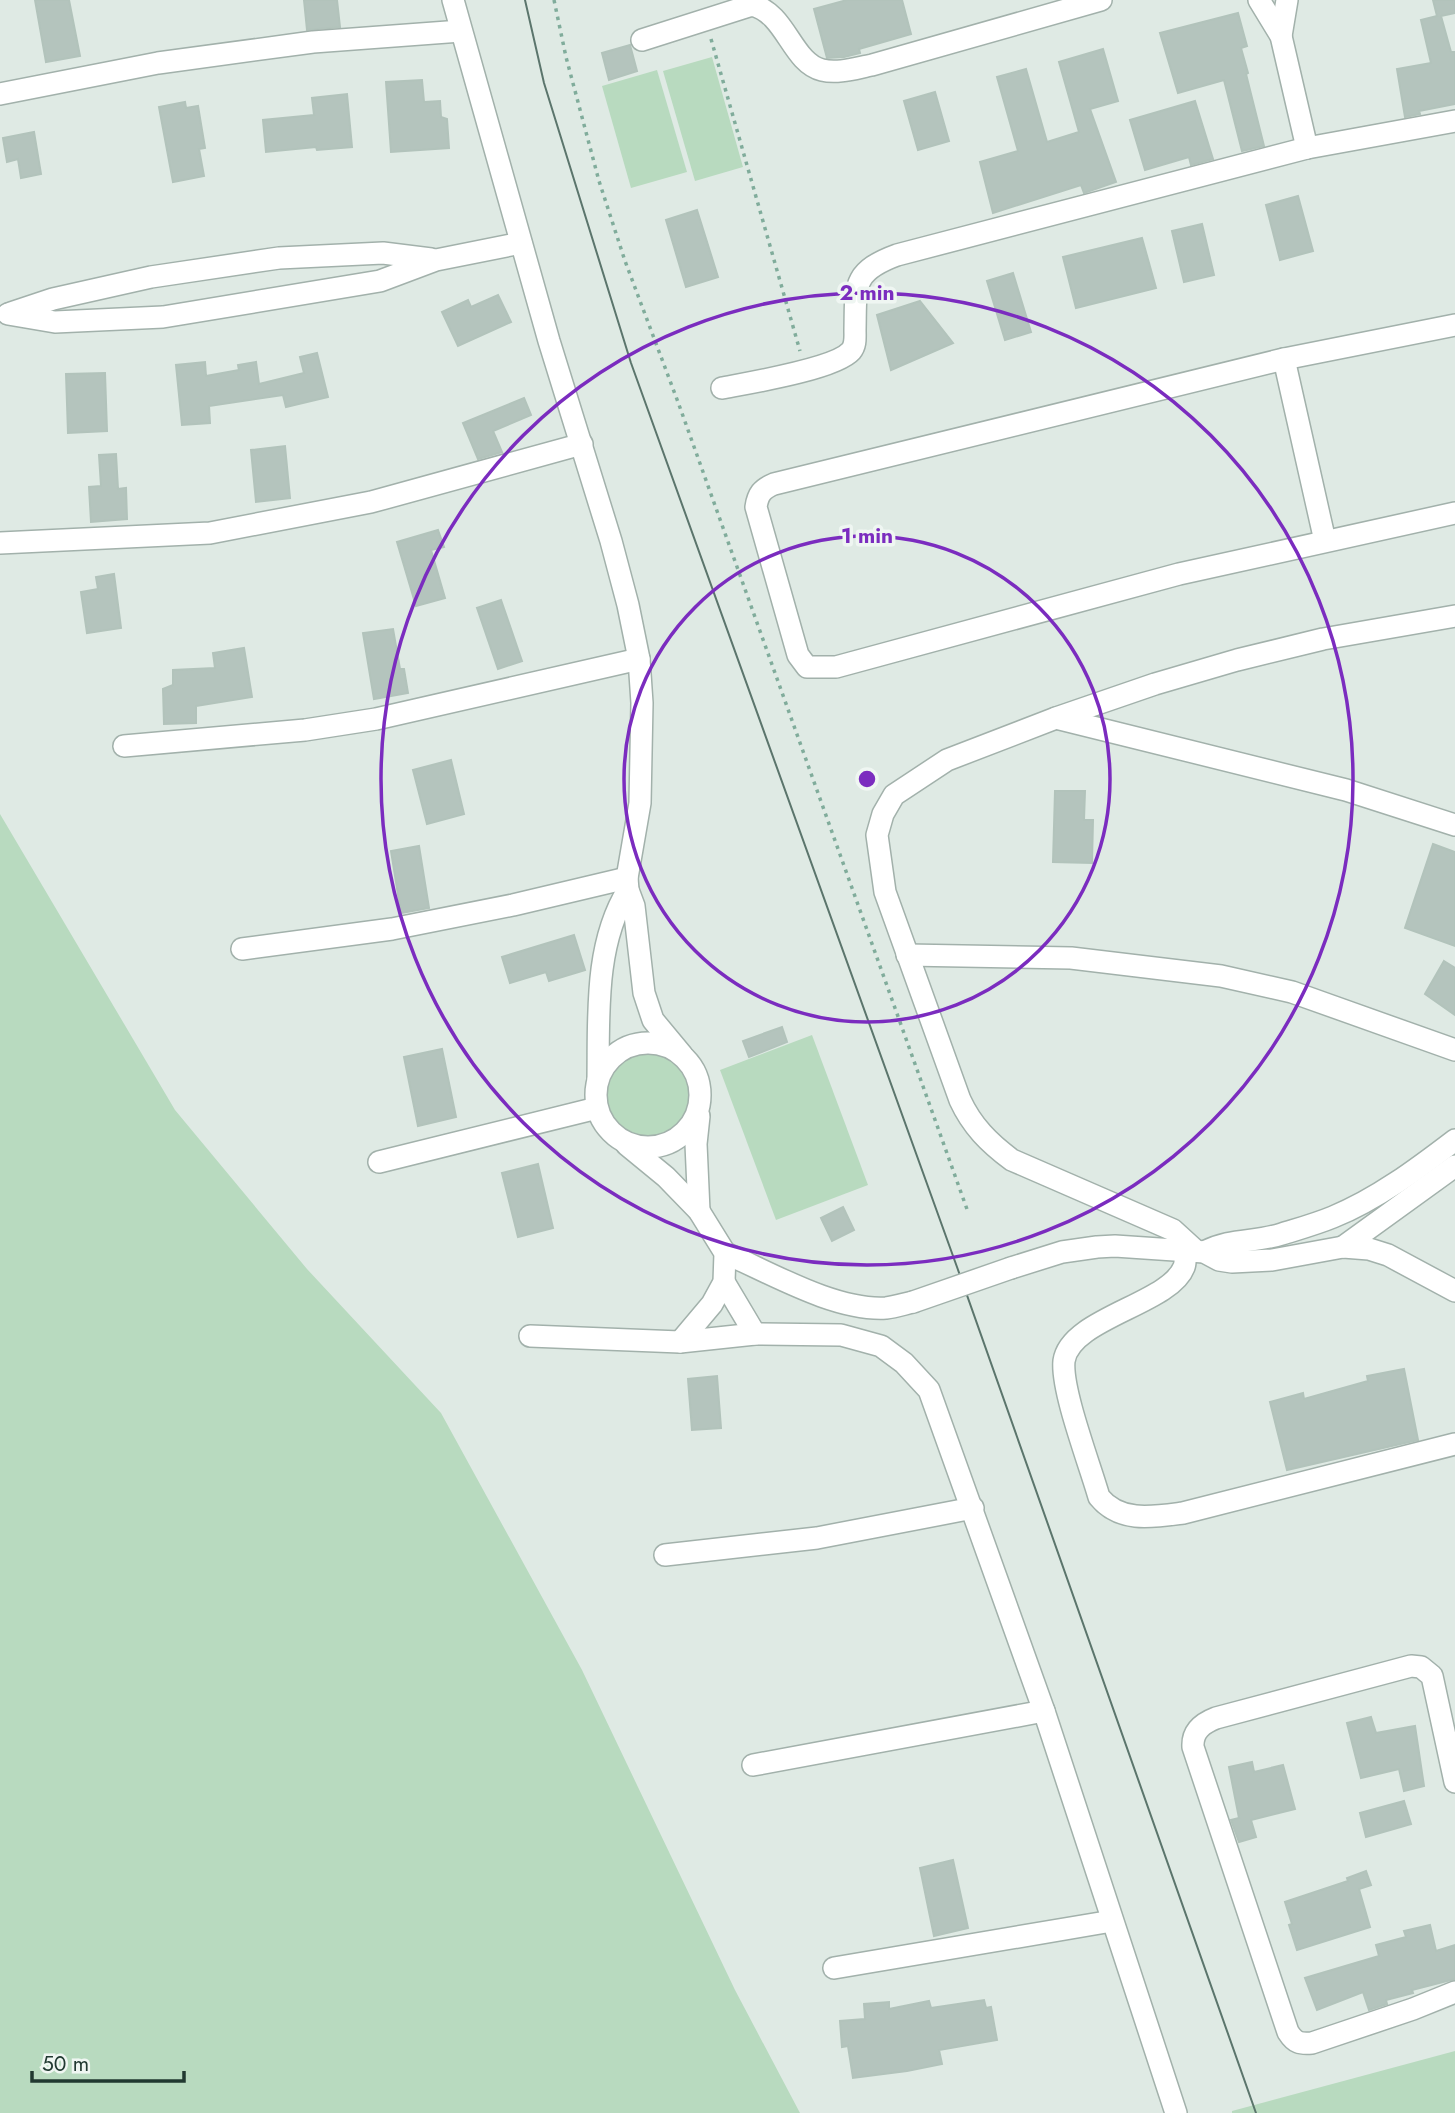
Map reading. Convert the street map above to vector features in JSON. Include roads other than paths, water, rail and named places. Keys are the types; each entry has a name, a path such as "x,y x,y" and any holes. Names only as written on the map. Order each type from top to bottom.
{"street":[{"path":"453,0 521,243 625,592 639,659 642,703 640,803 628,884 607,939 599,1005 597,1108 606,1126 666,1177 699,1212 725,1253 796,1286 865,1307 886,1308 913,1302 1050,1255 1115,1246 1195,1251 1219,1260 1249,1262 1343,1247 1369,1249 1388,1255 1455,1291"},
{"path":"642,40 752,5 762,7 772,15 809,64 822,70 839,71 872,65 1101,0"},
{"path":"1259,0 1281,36 1307,148"},
{"path":"1281,36 1287,0"},
{"path":"0,94 158,63 300,44 461,31"},
{"path":"722,388 806,370 845,356 855,344 856,286 864,273 879,261 1307,148 1455,121"},
{"path":"4,314 55,322 163,317 380,281 436,260 521,243"},
{"path":"4,314 53,299 151,277 279,258 383,253 436,260"},
{"path":"1455,325 1284,359 774,484 765,488 758,496 756,507 798,655 807,667 819,668 836,667 1179,574 1455,513"},
{"path":"1284,359 1325,541"},
{"path":"0,543 210,533 371,502 582,444"},
{"path":"1195,1251 1183,1237 1166,1226 1012,1160 980,1132 968,1117 885,892 877,835 883,814 894,795 947,760 1056,718 1155,684 1237,660 1323,639 1455,616"},
{"path":"124,746 305,730 376,719 639,659"},
{"path":"1056,718 1346,790 1455,824"},
{"path":"242,949 392,929 628,884"},
{"path":"628,884 634,906 644,993 653,1020 694,1068 700,1085 701,1103 696,1144 699,1212"},
{"path":"908,955 1071,958 1221,976 1292,992 1455,1051"},
{"path":"598,1081 605,1066 617,1053 633,1045 650,1043 667,1046 682,1055"},
{"path":"620,1140 636,1146 653,1147 670,1143 684,1133 695,1119 701,1103"},
{"path":"379,1161 597,1108"},
{"path":"1455,1140 1409,1175 1332,1218 1274,1236 1222,1243 1195,1251 1167,1286 1110,1317 1077,1339 1064,1359 1068,1392 1099,1497 1107,1507 1133,1516 1183,1513 1455,1444"},
{"path":"1343,1247 1455,1166"},
{"path":"680,1342 712,1304 724,1282 725,1253"},
{"path":"724,1282 755,1334"},
{"path":"530,1336 680,1342 755,1334 841,1335 881,1346 904,1363 929,1390 1044,1710 1176,2113"},
{"path":"665,1555 817,1538 973,1508"},
{"path":"1455,1782 1452,1751 1432,1676 1421,1667 1411,1667 1216,1718 1198,1729 1192,1739 1239,1890 1293,2040 1301,2044 1312,2043 1455,1992"},
{"path":"753,1765 1044,1710"},
{"path":"834,1968 1112,1921"}],"tram line":[{"path":"525,0 544,83 631,363 957,1267 1256,2113"}]}
